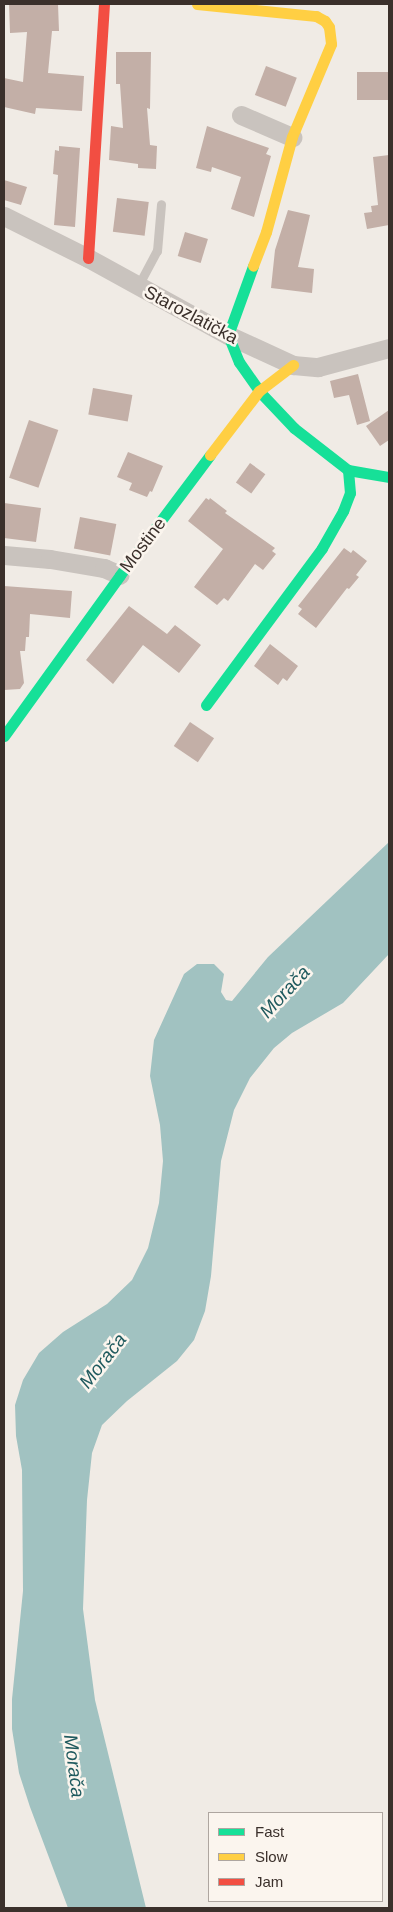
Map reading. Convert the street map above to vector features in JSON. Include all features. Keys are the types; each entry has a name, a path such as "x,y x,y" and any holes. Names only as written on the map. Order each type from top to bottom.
{"street":[{"path":"88,258 104,4"},
{"path":"197,4 316,16 325,21 331,35 331,44 292,137 266,232 228,335 239,362 259,391 294,428 348,470 389,477"},
{"path":"241,116 292,137"},
{"name":"Starozlatička","path":"4,216 88,258 228,335 293,365 318,367 389,348"},
{"name":"Mostine","path":"4,736 120,575 259,391 293,365"},
{"path":"206,706 322,548 343,511 350,493 348,470"},
{"path":"4,555 50,559 104,568 120,575"}],"lane":[{"path":"138,286 157,251 161,204"}],"water":[{"name":"Morača","path":"389,842 389,954 343,1003 292,1033 274,1048 250,1078 234,1110 221,1161 211,1276 205,1311 194,1340 177,1361 127,1401 102,1425 92,1453 87,1500 83,1609 95,1700 146,1908 68,1908 19,1773 12,1729 12,1699 23,1591 22,1470 16,1436 15,1405 23,1380 39,1353 63,1332 107,1304 132,1280 148,1248 159,1203 163,1161 160,1125 150,1076 154,1040 184,974 197,964 214,964 224,974 221,992 226,1000 232,1001 268,957"}],"building":[{"path":"9,4 58,4 59,31 52,31 48,73 84,76 82,111 36,108 35,114 4,107 4,78 23,82 27,32 10,33"},
{"path":"116,52 151,52 150,109 147,108 150,145 157,146 156,169 138,168 138,164 109,160 111,126 123,128 120,84 116,84"},
{"path":"266,66 297,78 286,107 255,95"},
{"path":"357,72 389,72 389,100 357,100"},
{"path":"207,126 269,148 266,154 271,156 254,217 231,209 241,177 212,167 211,172 196,168"},
{"path":"59,146 80,148 75,227 54,225 58,175 53,174 55,150 59,151"},
{"path":"389,155 389,225 367,229 364,213 372,212 371,206 378,205 373,157"},
{"path":"4,180 27,187 21,205 4,200"},
{"path":"117,198 149,202 145,236 113,232"},
{"path":"288,210 310,215 298,267 314,269 312,293 271,288 275,250"},
{"path":"185,232 208,239 201,263 178,256"},
{"path":"358,374 370,421 357,425 349,395 334,398 330,381"},
{"path":"93,388 132,395 128,422 88,415"},
{"path":"389,410 389,440 380,446 366,426"},
{"path":"29,420 58,430 38,488 9,478"},
{"path":"128,452 163,466 152,492 150,491 147,497 129,490 132,483 117,477"},
{"path":"250,463 265,474 251,494 236,482"},
{"path":"206,498 209,500 210,498 227,511 225,513 275,548 272,551 276,554 263,570 255,564 228,601 224,598 217,605 194,587 223,549 188,521"},
{"path":"4,503 41,508 36,542 4,538"},
{"path":"80,517 116,524 110,555 74,548"},
{"path":"344,548 351,553 353,550 367,561 356,575 359,577 349,589 347,588 316,628 298,614 302,609 298,606"},
{"path":"4,586 72,591 70,618 30,614 29,637 26,637 25,651 20,651 24,683 20,689 4,690"},
{"path":"129,606 167,634 175,625 201,645 179,673 143,645 113,684 86,660"},
{"path":"270,644 298,666 287,681 283,678 278,685 254,666"},
{"path":"190,722 214,738 198,762 174,746"}],"traffic: fast":[{"path":"253,266 228,335 239,362 259,391 294,428 348,470 389,477"},
{"path":"4,736 120,575 210,455"},
{"path":"206,705 322,548 343,511 350,493 348,470"}],"traffic: slow":[{"path":"197,4 316,16 325,21 329,27 331,44 292,137 266,232 253,266"},
{"path":"210,455 259,391 293,365"}],"traffic: jam":[{"path":"88,258 104,4"}]}
